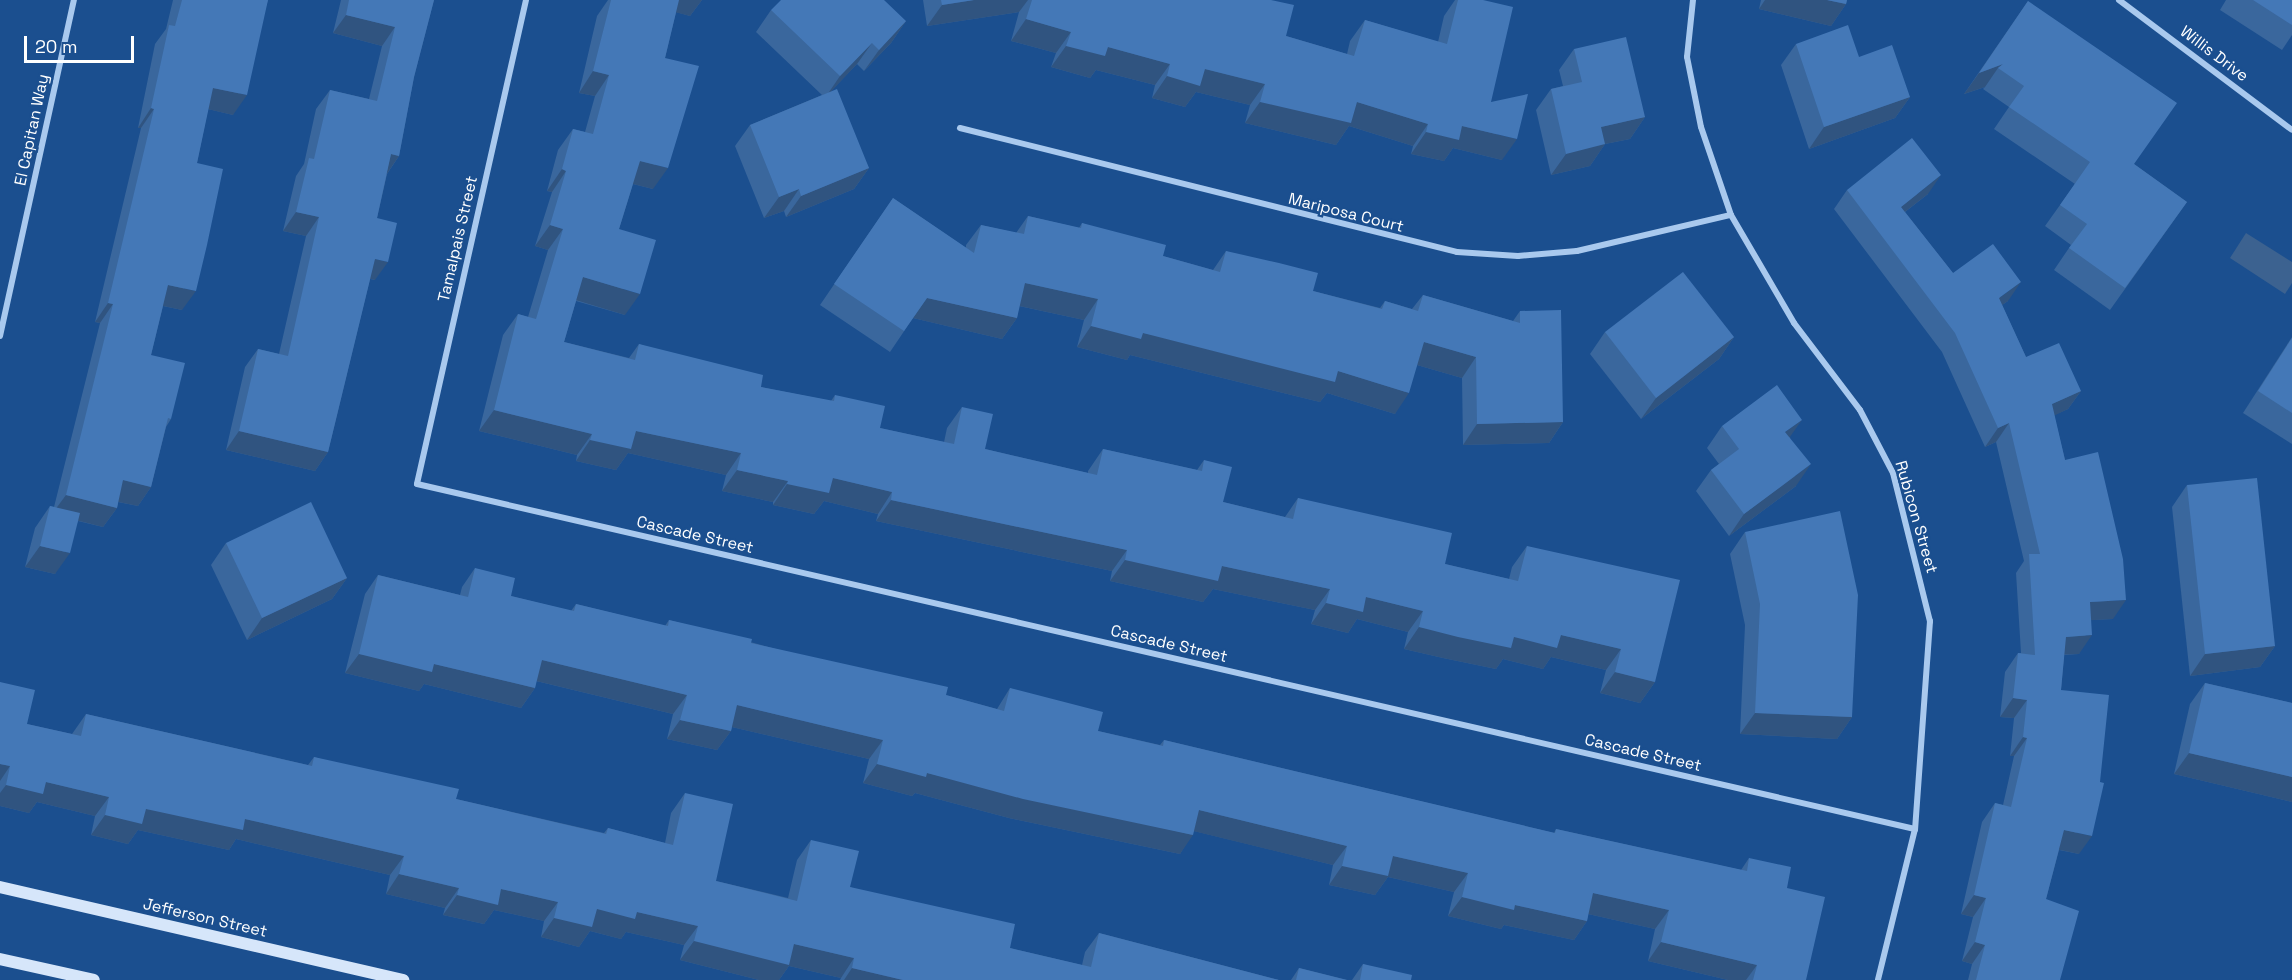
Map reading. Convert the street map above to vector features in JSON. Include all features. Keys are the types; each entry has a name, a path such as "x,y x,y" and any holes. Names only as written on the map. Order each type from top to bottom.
{"main road":[{"name":"Jefferson Street","path":"0,887 403,980"},
{"path":"0,959 94,980"}],"street":[{"name":"El Capitan Way","path":"0,336 74,0"},
{"name":"Tamalpais Street","path":"417,484 526,0"},
{"name":"Rubicon Street","path":"1693,0 1687,57 1701,127 1731,215 1794,323 1860,410 1893,473 1930,621 1915,829 1878,980"},
{"name":"Willis Drive","path":"2119,0 2292,130"},
{"name":"Mariposa Court","path":"960,128 1457,252 1518,256 1577,251 1731,215"},
{"name":"Cascade Street","path":"417,484 1915,829"}],"water":[{"path":"2246,233 2292,262 2292,283 2285,294 2230,258"}],"building":[{"path":"182,0 268,0 247,95 213,88 197,163 223,169 207,245 196,291 168,285 151,355 185,363 171,419 168,418 151,487 123,480 117,508 66,495 113,304 108,303 154,109 151,108 169,25 175,26"},
{"path":"349,0 434,0 414,77 399,156 391,154 377,218 397,223 388,262 375,259 328,452 239,431 258,349 288,356 319,217 296,212 309,158 314,159 330,90 377,101 395,27 346,15"},
{"path":"611,0 679,0 665,58 699,66 668,168 640,161 619,229 656,240 640,294 583,277 564,342 635,360 639,344 763,375 761,387 834,401 835,395 885,406 880,428 954,444 962,407 993,414 985,449 1097,475 1103,449 1202,471 1204,460 1232,467 1223,502 1293,519 1298,498 1452,533 1445,564 1518,581 1527,546 1680,580 1655,682 1615,672 1621,649 1561,635 1557,648 1514,637 1511,648 1458,637 1419,627 1423,611 1366,597 1363,612 1326,603 1330,589 1222,566 1218,581 1125,560 1127,550 891,500 892,492 833,478 829,493 787,484 788,481 737,470 741,453 636,431 631,449 590,440 592,434 494,410 518,314 536,319 563,229 550,225 566,171 562,169 573,129 593,134 609,75 593,71"},
{"path":"781,0 884,0 906,21 879,50 872,43 840,76 771,10"},
{"path":"941,0 974,0 942,5"},
{"path":"1032,0 1271,0 1294,5 1286,36 1354,56 1365,20 1447,44 1458,0 1483,0 1513,7 1491,102 1528,94 1517,139 1462,126 1459,140 1426,132 1428,124 1357,102 1351,123 1260,102 1265,84 1205,69 1200,86 1167,76 1170,64 1108,47 1105,56 1066,46 1071,32 1026,19"},
{"path":"1827,0 1847,0 1846,4"},
{"path":"2253,0 2292,0 2292,25"},
{"path":"2028,1 2177,103 2134,164 2187,202 2125,288 2069,248 2087,224 2060,205 2090,162 2009,107 2024,86 1998,68 2003,64 1979,73"},
{"path":"1848,25 1859,57 1892,45 1910,97 1824,127 1796,44"},
{"path":"1626,37 1645,117 1601,127 1605,144 1566,154 1551,89 1582,82 1574,49"},
{"path":"837,89 869,168 801,196 799,189 779,197 750,125"},
{"path":"1912,138 1941,175 1901,207 1953,273 1993,244 2021,282 1999,298 2026,357 2059,343 2081,391 2052,404 2065,460 2098,452 2123,559 2126,600 2090,602 2092,635 2066,637 2061,690 2109,695 2100,782 2104,783 2092,836 2064,830 2046,899 2079,911 2060,980 1976,980 1985,945 1975,942 1986,898 1974,895 1995,803 2011,807 2027,738 2023,737 2027,700 2013,698 2018,653 2035,655 2029,554 2040,554 2009,423 1998,428 1955,333 1847,190"},
{"path":"893,198 974,253 981,225 1024,234 1028,216 1081,228 1082,223 1166,245 1163,256 1220,272 1226,251 1318,273 1313,291 1382,309 1385,301 1418,311 1423,295 1520,323 1520,311 1561,310 1563,422 1477,424 1476,357 1424,342 1409,393 1338,371 1335,382 1143,333 1141,339 1091,326 1098,299 1025,283 1017,318 927,298 904,331 834,284"},
{"path":"1683,272 1734,337 1656,398 1605,332"},
{"path":"2292,338 2292,413 2258,391"},
{"path":"1777,385 1802,420 1785,432 1811,464 1744,514 1711,470 1739,449 1722,426"},
{"path":"2257,478 2275,646 2205,654 2187,485"},
{"path":"311,502 347,578 262,618 226,543"},
{"path":"50,506 80,513 70,553 40,546"},
{"path":"1840,511 1858,595 1852,717 1755,713 1760,604 1745,532"},
{"path":"475,568 515,578 511,596 574,611 576,604 668,626 669,620 752,639 751,643 948,687 946,695 1004,711 1010,688 1103,712 1098,731 1163,746 1164,740 1555,833 1556,829 1747,871 1749,858 1791,867 1787,888 1825,897 1806,980 1753,980 1757,965 1661,942 1669,910 1593,893 1587,921 1515,905 1514,910 1462,897 1468,873 1393,856 1388,876 1342,866 1347,846 1199,810 1193,835 1023,799 927,773 926,777 877,764 883,740 737,705 731,731 680,720 687,695 542,660 535,688 434,664 432,672 359,654 378,575 468,597"},
{"path":"0,682 35,690 27,724 81,736 86,714 312,766 314,757 459,789 456,799 606,834 608,828 673,845 685,793 733,804 716,881 797,901 811,840 859,851 850,887 1015,924 1010,948 1091,967 1099,933 1279,980 903,980 852,968 854,958 794,944 789,965 694,941 698,926 637,912 635,919 597,909 592,927 554,918 558,902 501,889 498,905 457,895 459,888 399,874 404,856 245,819 243,830 146,809 142,824 105,815 109,797 46,782 43,794 6,785 10,766 0,764"},
{"path":"2205,683 2292,703 2292,777 2189,753"},
{"path":"1363,964 1412,975 1411,980 1360,980"},
{"path":"1299,968 1347,980 1296,980"}]}
